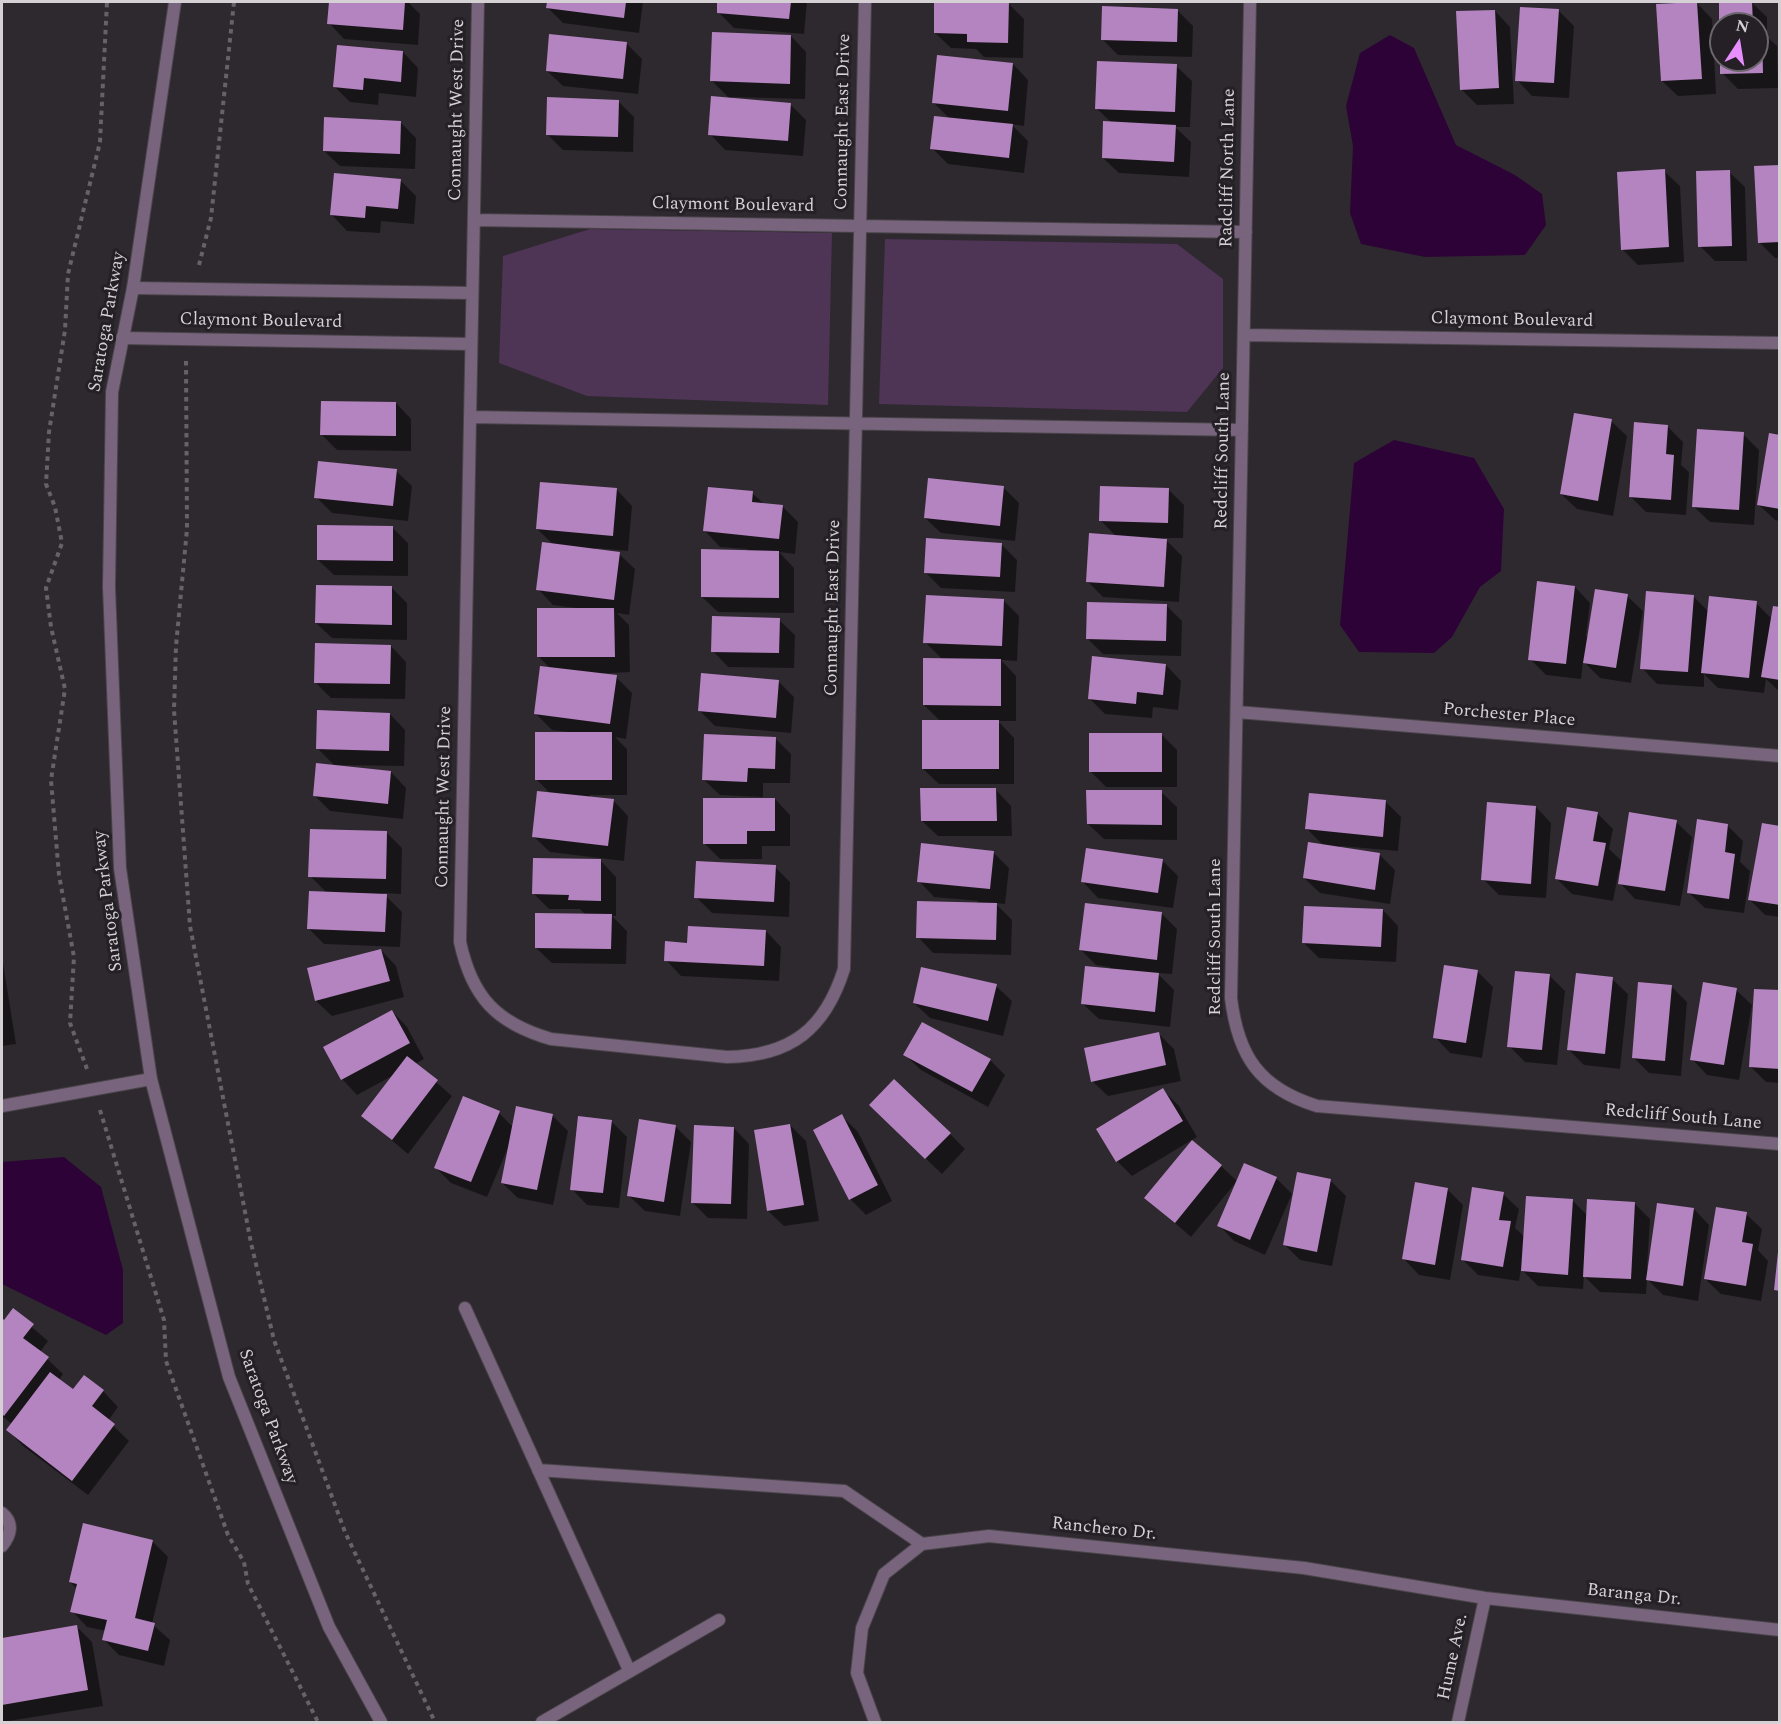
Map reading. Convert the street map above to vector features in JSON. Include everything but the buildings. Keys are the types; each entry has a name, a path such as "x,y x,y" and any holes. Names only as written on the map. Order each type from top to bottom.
{"street":[{"name":"Saratoga Parkway","path":"175,2 133,288 112,392 109,587 120,868 151,1079 230,1377 329,1627 381,1722"},
{"name":"Connaught West Drive","path":"474,219 478,2"},
{"name":"Connaught East Drive","path":"642,1048 727,1057 750,1057 775,1051 804,1035 829,1008 844,969 865,2"},
{"name":"Radcliff North Lane","path":"1244,335 1250,2"},
{"name":"Claymont Boulevard","path":"474,219 1246,232"},
{"path":"474,219 470,417 1242,430"},
{"name":"Claymont Boulevard","path":"133,288 472,294"},
{"name":"Claymont Boulevard","path":"1244,335 1779,343"},
{"name":"Redcliff South Lane","path":"1244,335 1231,998 1235,1028 1245,1054 1259,1074 1277,1088 1317,1106 1779,1144"},
{"name":"Claymont Boulevard","path":"123,338 471,344"},
{"name":"Connaught West Drive","path":"470,417 460,942 466,970 476,990 497,1015 523,1031 551,1039 642,1048"},
{"name":"Porchester Place","path":"1237,712 1779,756"},
{"path":"2,1106 151,1079"},
{"path":"465,1308 629,1670"},
{"path":"538,1470 844,1491 922,1544 884,1574 862,1628 857,1673 875,1722"},
{"path":"2,1513 7,1518 10,1527 7,1539 2,1546"},
{"name":"Ranchero Dr.","path":"922,1544 989,1536 1304,1569 1485,1598"},
{"name":"Baranga Dr.","path":"1485,1598 1779,1630"},
{"name":"Hume Ave.","path":"1458,1722 1485,1598"},
{"path":"542,1722 719,1620"}],"path":[{"path":"192,289 211,218 234,2"},
{"path":"186,339 187,529 176,646 174,710 190,926 251,1243 274,1340 345,1532 435,1722"}],"shaded area":[{"path":"1390,35 1414,48 1456,145 1515,175 1542,194 1546,225 1525,255 1425,257 1361,244 1350,213 1353,146 1346,106 1360,53"},
{"path":"590,229 832,233 828,405 587,396 499,363 503,256"},
{"path":"885,239 1177,244 1223,279 1223,368 1187,412 879,404"},
{"path":"1394,440 1474,458 1504,509 1501,571 1480,587 1452,637 1434,653 1359,652 1340,625 1354,463"},
{"path":"64,1157 101,1187 123,1270 123,1323 106,1335 2,1284 2,1162"}]}
